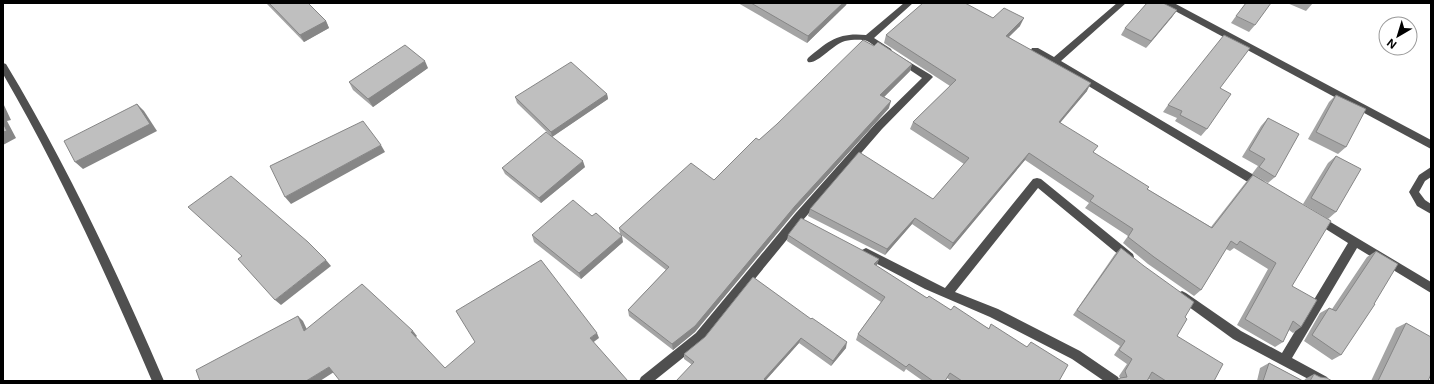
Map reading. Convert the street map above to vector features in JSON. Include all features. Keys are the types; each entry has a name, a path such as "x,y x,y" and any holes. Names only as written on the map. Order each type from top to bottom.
{"street":[{"path":"868,38 910,3"},
{"path":"1055,62 1122,3"},
{"path":"1167,3 1431,146"},
{"path":"645,381 700,337 803,219 879,126 928,78 868,38 854,36 836,39 810,60"},
{"path":"1035,50 1266,188"},
{"path":"3,66 33,114 107,265 158,381"},
{"path":"1431,171 1422,178 1414,192 1421,203 1431,210"},
{"path":"947,293 1037,182 1137,263"},
{"path":"1307,212 1431,288"},
{"path":"1285,359 1355,241"},
{"path":"854,246 929,286 994,313 1076,355 1114,381"},
{"path":"1174,290 1237,335 1285,359 1323,381"}],"building":[{"path":"269,3 308,3 326,21 300,35"},
{"path":"751,3 843,3 808,36"},
{"path":"923,3 965,3 993,18 1004,8 1024,18 1006,36 1091,83 1059,122 1098,146 1093,152 1149,187 1147,189 1212,228 1253,175 1331,221 1292,286 1317,300 1301,327 1293,321 1283,342 1245,319 1276,263 1240,241 1237,245 1231,241 1201,290 1128,237 1133,229 1090,201 1094,196 1029,153 953,243 915,218 887,249 810,209 859,152 933,199 969,158 913,122 956,80 886,35"},
{"path":"1147,3 1163,3 1177,10 1151,41 1125,28"},
{"path":"1246,3 1271,3 1255,25 1236,16"},
{"path":"1224,35 1250,48 1220,88 1231,94 1207,129 1180,115 1182,111 1168,105"},
{"path":"863,40 874,46 878,42 912,64 880,95 891,101 795,206 695,326 672,344 628,310 669,267 619,228 691,163 714,180 756,138 759,140 777,124"},
{"path":"405,45 425,61 368,99 349,82"},
{"path":"571,62 607,94 551,132 515,97"},
{"path":"1336,95 1366,109 1346,147 1316,132"},
{"path":"137,104 150,124 75,162 64,141"},
{"path":"1268,118 1299,134 1275,177 1259,167 1265,159 1249,150"},
{"path":"363,121 381,145 285,197 270,166"},
{"path":"3,123 7,131 3,132"},
{"path":"546,132 583,161 539,198 502,168"},
{"path":"1336,156 1361,169 1336,212 1311,198"},
{"path":"231,176 308,242 326,260 275,300 238,259 242,256 188,207"},
{"path":"573,200 592,216 596,213 622,236 579,273 532,235"},
{"path":"801,218 879,259 874,264 927,298 929,296 951,310 954,306 989,329 991,324 1027,347 1031,342 1068,365 1059,381 962,381 950,373 945,381 933,381 909,364 906,367 858,334 885,297 788,235"},
{"path":"1121,248 1194,302 1185,317 1187,319 1177,336 1223,364 1214,381 1166,381 1152,372 1147,381 1118,381 1120,378 1127,377 1125,371 1132,359 1119,350 1125,341 1077,310"},
{"path":"1376,251 1398,264 1375,304 1341,355 1312,335 1329,308 1336,311"},
{"path":"541,260 597,333 590,338 628,381 340,381 329,367 306,381 200,381 196,370 298,316 304,331 362,284 413,331 411,332 445,368 475,342 456,311"},
{"path":"753,277 811,319 812,318 847,342 833,361 801,338 764,379 764,381 676,381 694,362 684,354 705,337"},
{"path":"1406,323 1431,337 1431,374 1428,381 1378,381"},
{"path":"1269,363 1303,381 1263,381"},
{"path":"1314,374 1327,378 1332,381 1310,381"}]}
